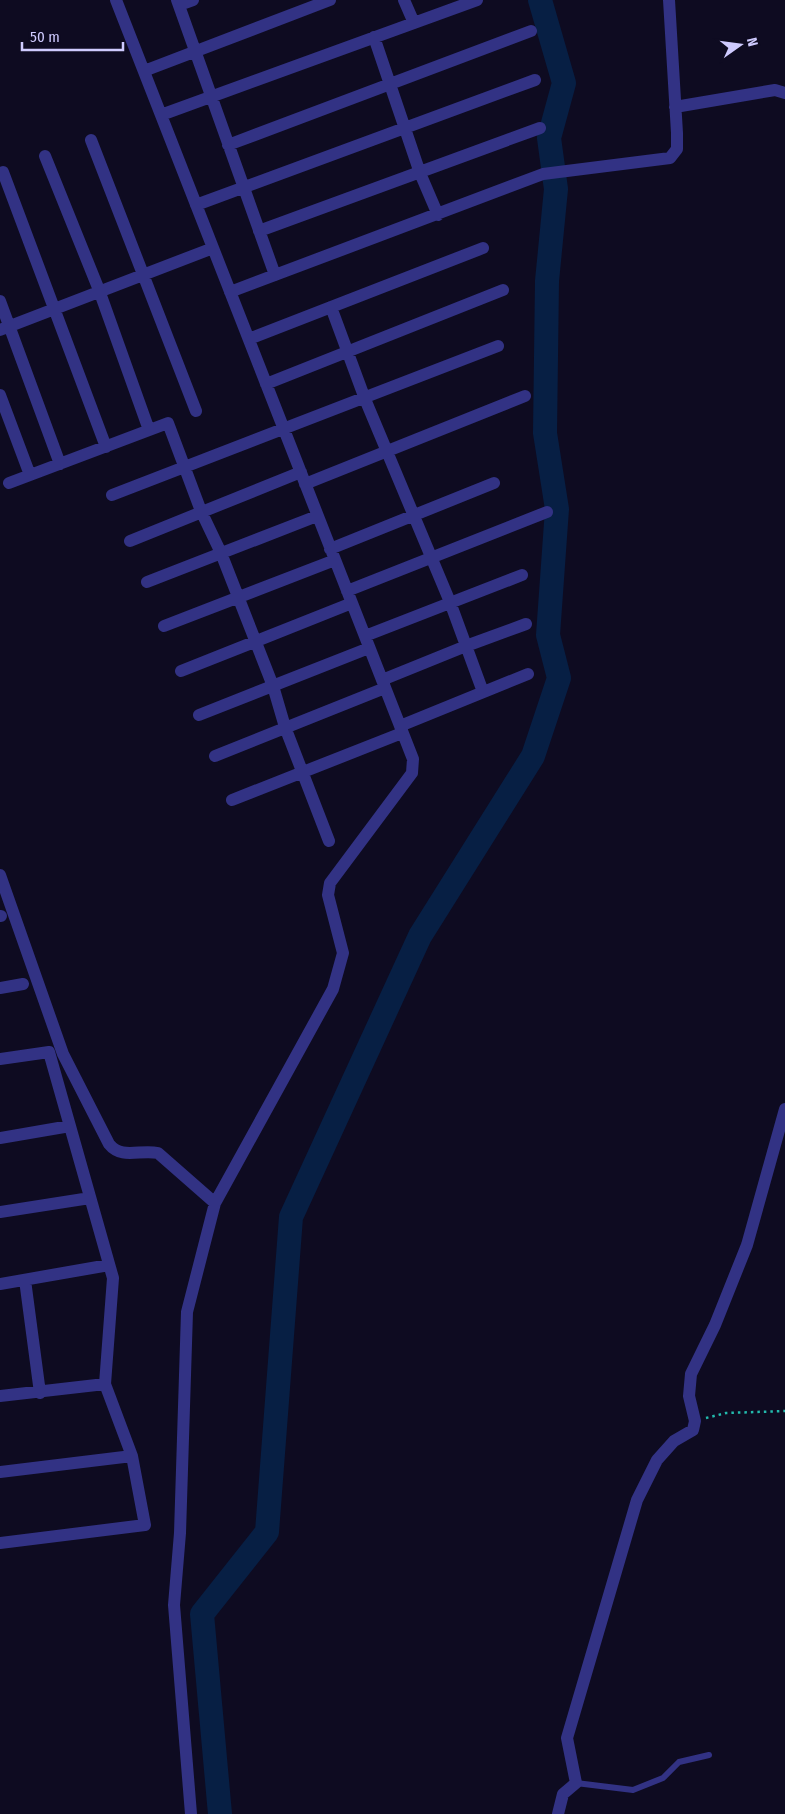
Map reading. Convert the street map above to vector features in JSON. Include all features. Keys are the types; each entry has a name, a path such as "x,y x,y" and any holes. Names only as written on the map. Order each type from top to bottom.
{"street":[{"path":"116,0 413,759 412,773 330,883 328,895 343,953 333,988 215,1203 187,1312 180,1533 174,1605 191,1814"},
{"path":"193,0 178,3 275,275"},
{"path":"144,71 330,0"},
{"path":"404,0 414,23"},
{"path":"161,115 476,0"},
{"path":"230,292 543,174 670,158 677,149 669,0"},
{"path":"228,145 531,31"},
{"path":"374,37 420,173 438,215"},
{"path":"196,205 535,80"},
{"path":"676,107 775,90 785,93"},
{"path":"259,231 540,128"},
{"path":"91,140 196,411"},
{"path":"45,156 99,290 149,430"},
{"path":"3,172 106,447"},
{"path":"5,328 99,290 213,248"},
{"path":"249,339 483,248"},
{"path":"266,384 503,290"},
{"path":"0,301 5,328 60,464"},
{"path":"331,307 365,399 450,602 483,692"},
{"path":"112,495 365,399 498,346"},
{"path":"0,395 30,475"},
{"path":"305,484 525,396"},
{"path":"10,484 168,423 201,511 220,553 273,686 302,772 329,841"},
{"path":"130,541 300,472"},
{"path":"164,626 238,597 414,515 494,483"},
{"path":"181,670 255,641 431,557 547,512"},
{"path":"147,582 318,516"},
{"path":"199,715 273,686 450,602 522,575"},
{"path":"215,756 286,727 466,646 526,624"},
{"path":"232,800 401,730 483,692 528,674"},
{"path":"0,875 61,1048 109,1144 114,1151 124,1154 148,1150 158,1153 215,1203"},
{"path":"0,988 23,984"},
{"path":"0,1059 49,1052 113,1278 105,1384 132,1456 145,1525 0,1543"},
{"path":"558,1814 562,1794 576,1783 567,1738 637,1500 657,1460 674,1441 693,1430 695,1421 689,1396 691,1374 715,1325 747,1245 785,1109"},
{"path":"0,1138 70,1126"},
{"path":"0,1212 90,1198"},
{"path":"0,1284 109,1265"},
{"path":"25,1280 40,1393"},
{"path":"0,1396 40,1393 105,1384"},
{"path":"0,1472 132,1456"}],"lane":[{"path":"576,1783 633,1790 663,1778 679,1762 709,1755"}],"path":[{"path":"695,1421 726,1413 785,1411"}],"waterway":[{"path":"220,1814 202,1614 267,1532 291,1217 420,936 533,756 559,678 548,635 557,509 545,433 547,281 556,189 549,138 564,83 540,0"}]}
